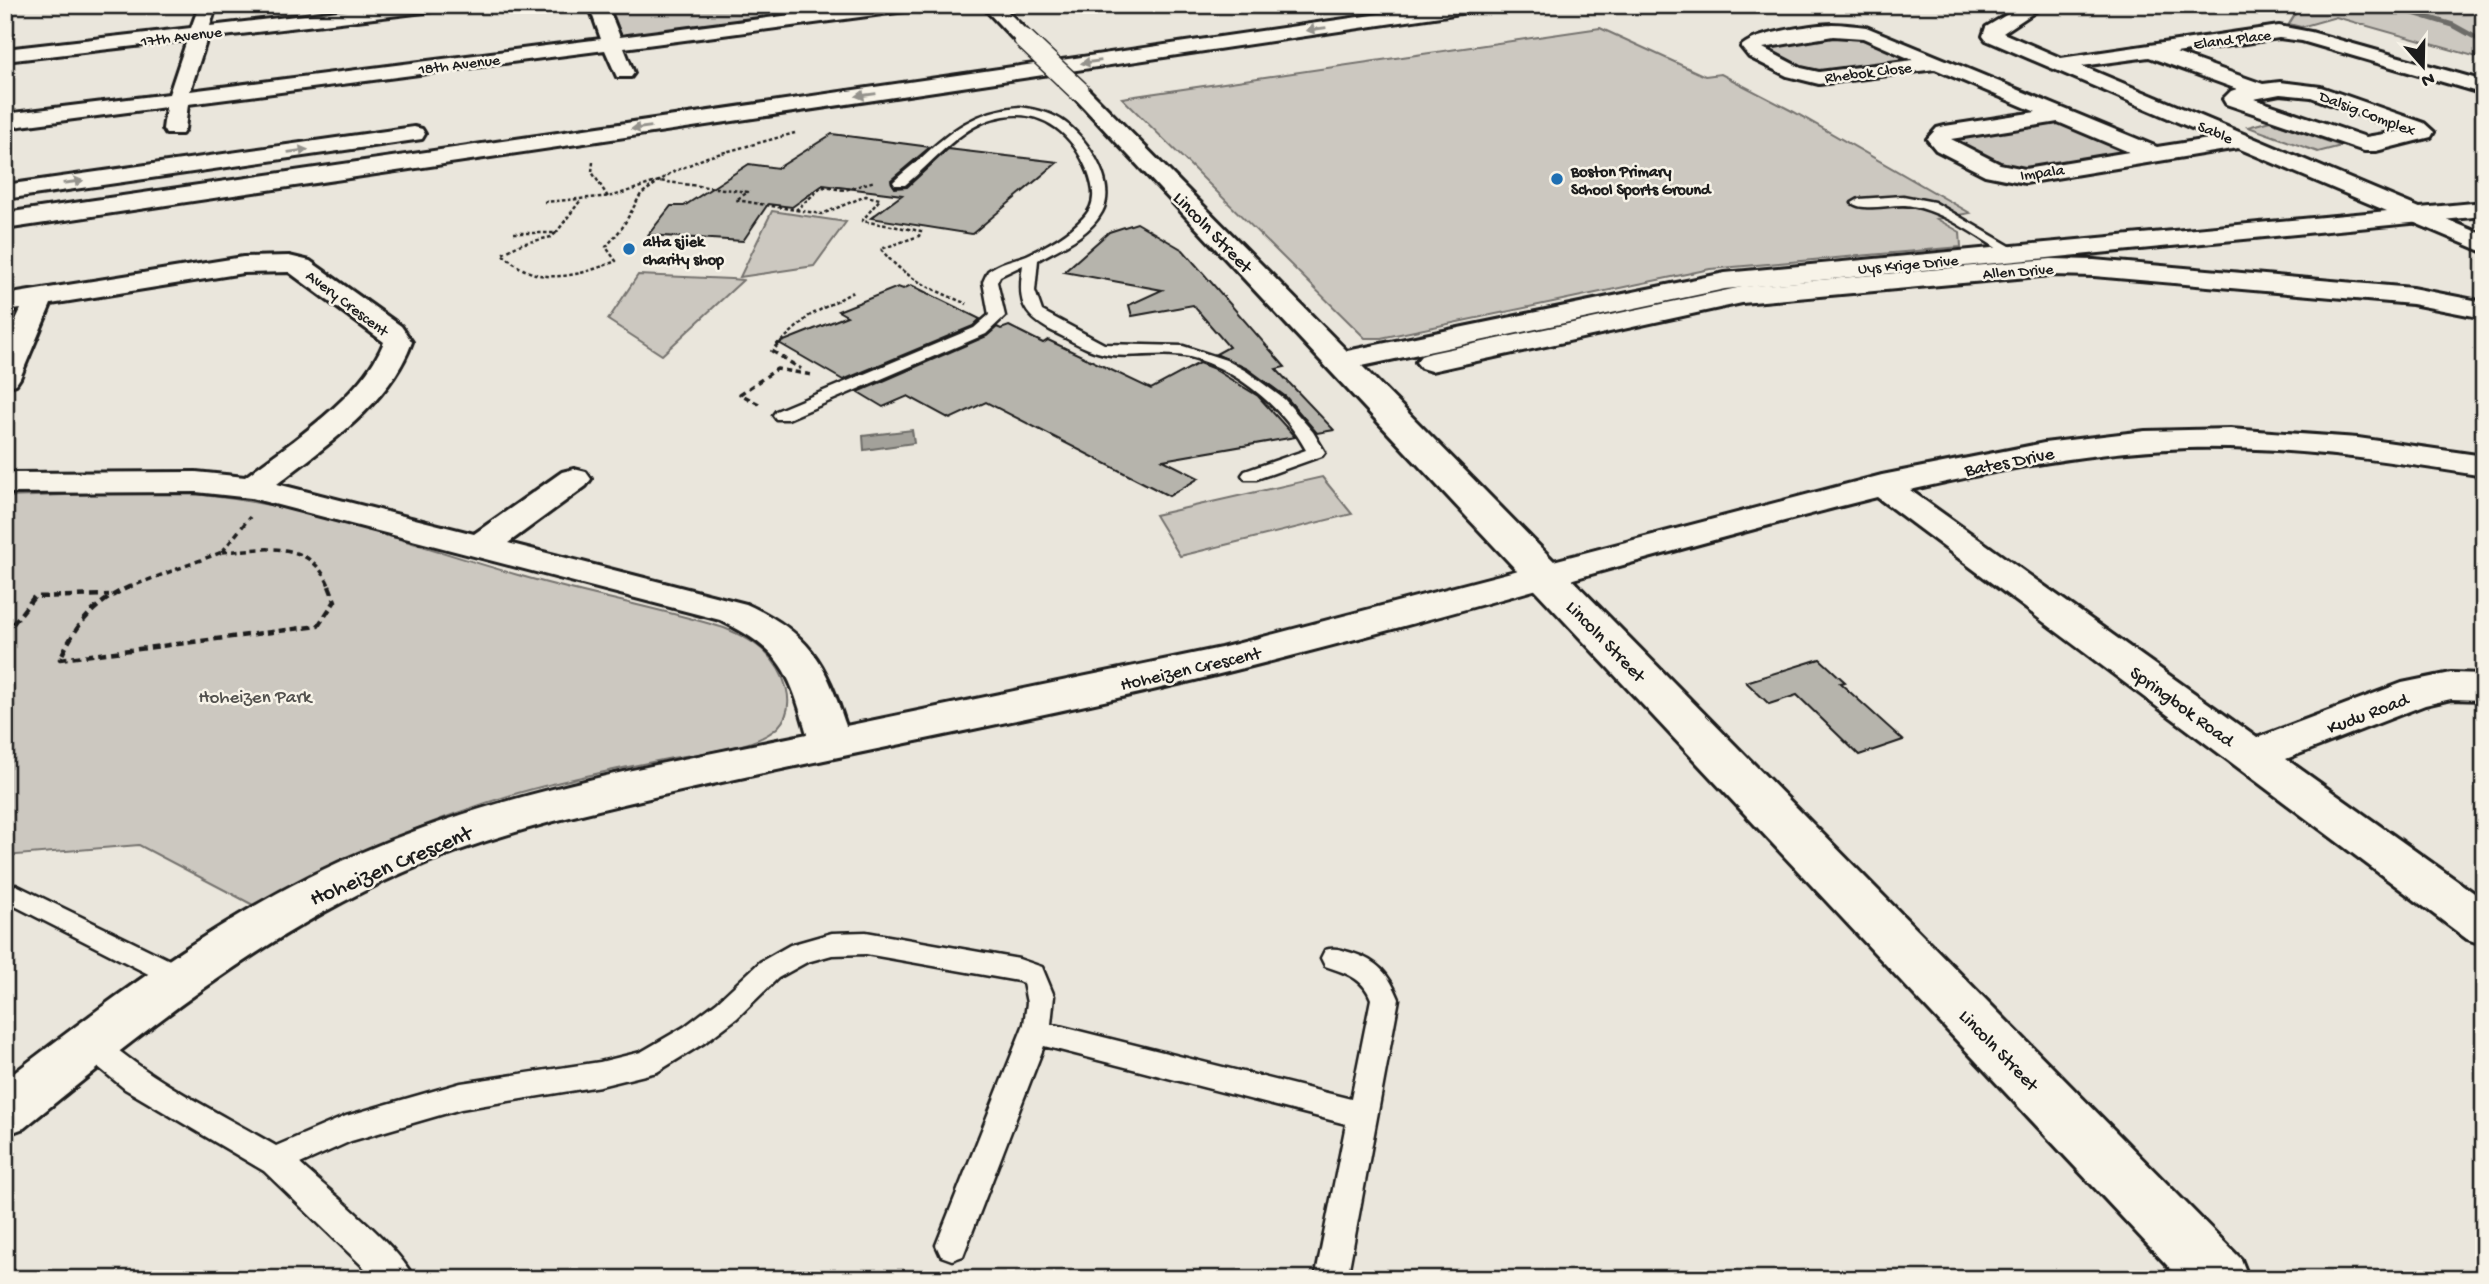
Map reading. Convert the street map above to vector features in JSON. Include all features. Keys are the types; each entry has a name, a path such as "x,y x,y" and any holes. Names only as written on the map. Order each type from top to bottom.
{"main road":[{"path":"174,129 179,99 208,5"},
{"name":"17th Avenue","path":"5,55 441,5"},
{"path":"598,5 624,73"},
{"name":"18th Avenue","path":"5,121 913,5"},
{"name":"Lincoln Street","path":"990,5 1079,91 2220,1279"},
{"path":"5,221 1480,5"},
{"path":"1997,10 2028,10"},
{"name":"Sable","path":"2028,10 1992,33 2016,46 2484,244"},
{"name":"Rhebok Close","path":"1938,63 1819,78 1799,74 1756,53 1751,47 1760,42 1847,29 1866,33 1938,63 2153,154"},
{"name":"Eland Place","path":"2058,64 2263,32 2287,33 2410,65 2484,88"},
{"path":"1002,50 1054,43"},
{"name":"Dalsig Complex","path":"2148,50 2259,90 2290,87 2314,91 2423,132 2376,144 2364,144 2234,99 2238,95 2259,90"},
{"name":"Dalsig Complex","path":"2156,72 2230,61"},
{"name":"Impala","path":"2061,115 1945,133 1938,139 1944,145 1987,168 2017,176 2239,141"},
{"path":"5,192 437,131"},
{"name":"Uys Krige Drive","path":"1338,362 1725,281 2484,209"},
{"name":"Avery Crescent","path":"5,303 243,265 289,264 301,267 391,332 398,342 397,353 367,389 254,498"},
{"name":"Allen Drive","path":"1431,362 1742,295 2051,267 2094,268 2403,295 2484,310"},
{"path":"5,378 40,298"},
{"name":"Bates Drive","path":"1545,575 1882,485 2056,451 2147,441 2289,441 2390,450 2484,466"},
{"path":"479,547 574,479"},
{"path":"5,484 196,482 254,498 479,547 733,612 753,621 790,646 803,664 831,743"},
{"name":"Springbok Road","path":"1882,485 2484,926"},
{"name":"Hoheizen Crescent","path":"5,1111 179,977 228,944 331,887 437,840 540,807 831,743 1166,674 1545,575"},
{"name":"Kudu Road","path":"2253,756 2416,693 2451,686 2484,687"}],"lane":[{"path":"782,415 980,331 997,316 990,282 993,274 1003,267 1031,258 1067,238 1089,220 1100,203 1101,195 1091,162 1080,144 1054,118 1023,110 985,116 961,128 900,183"},
{"path":"1859,203 1903,200 1929,205 2015,253"},
{"path":"1031,258 1027,297 1032,310 1043,320 1094,346 1121,350 1184,351 1204,356 1273,397 1311,440 1316,452 1251,475"},
{"path":"16,895 179,977"},
{"path":"275,1161 346,1129 461,1096 600,1074 648,1063 694,1035 727,1010 769,970 799,953 832,944 866,943 1019,970 1033,975 1041,990 1043,1010 952,1245"},
{"path":"1331,1279 1385,999 1378,980 1367,969 1334,958"},
{"path":"1035,1032 1363,1115"},
{"path":"90,1044 135,1080 275,1161 372,1251 398,1279"}],"path":[{"path":"544,202 608,197 659,181 707,157 799,132"},
{"path":"733,143 741,147"},
{"path":"603,160 591,162 592,172 608,197"},
{"path":"796,210 822,187 845,190 877,180"},
{"path":"581,200 551,237 521,244 502,254 529,272 565,275 616,261 606,247 622,228 641,194 659,181 748,192 736,200 822,214 866,196 880,198 862,221 921,231 919,236 881,250 890,263 916,283 997,316"},
{"path":"514,233 556,233"},
{"path":"804,372 772,351 780,340 818,307 853,292"},
{"path":"222,552 254,498"},
{"path":"295,550 324,572 335,601 318,626 60,659 73,629 110,595 158,574 222,552 295,550"},
{"path":"5,634 34,597 110,595"}],"green space":[{"path":"610,5 891,5 622,37"},
{"path":"2293,5 2484,5 2484,59 2336,17 2301,27 2289,24 2299,8"},
{"name":"Boston Primary School Sports Ground","path":"1600,28 1705,76 1721,74 1794,112 1970,213 1937,219 1960,232 1961,247 1710,269 1381,338 1365,338 1122,98"},
{"path":"1850,32 1916,60 1830,74 1807,73 1763,52 1761,45"},
{"path":"2054,121 2068,123 2128,151 2024,172 2001,169 1949,138"},
{"path":"2270,121 2341,146 2318,152 2248,127"},
{"path":"772,211 846,222 814,266 740,277"},
{"path":"638,275 743,280 662,355 608,320"},
{"path":"1322,477 1352,514 1180,556 1155,515"},
{"name":"Hoheizen Park","path":"155,492 248,501 293,510 544,582 724,628 756,644 772,660 783,678 788,709 778,727 755,740 710,752 555,783 484,804 417,828 351,857 255,906 139,845 5,856 5,497"}],"shaded area":[{"path":"912,430 914,443 864,450 863,436"}],"building":[{"path":"832,134 930,147 891,180 895,188 907,187 948,149 1058,162 972,234 871,218 902,195 823,185 792,207 768,204 743,241 648,235 671,206 684,206 749,164 778,168"},
{"path":"1137,223 1183,250 1285,367 1276,369 1334,430 1317,433 1286,397 1248,369 1216,354 1229,347 1193,305 1132,316 1129,305 1162,290 1064,272 1109,232"},
{"path":"911,285 980,319 973,326 843,380 779,343 847,316 838,311 898,287 903,289"},
{"path":"1009,326 1043,343 1048,340 1151,389 1199,363 1212,368 1258,396 1295,437 1163,460 1199,478 1169,496 986,402 950,419 908,396 883,407 858,392 987,336 997,327 1001,329"},
{"path":"1820,659 1845,682 1840,683 1903,740 1859,755 1797,695 1769,704 1746,682"}],"waterway":[{"path":"2387,5 2453,25 2480,40"}],"place":[{"name":"Boston Primary School Sports Ground","path":"1557,179"},
{"name":"alta sjiek charity shop","path":"629,249"}]}
